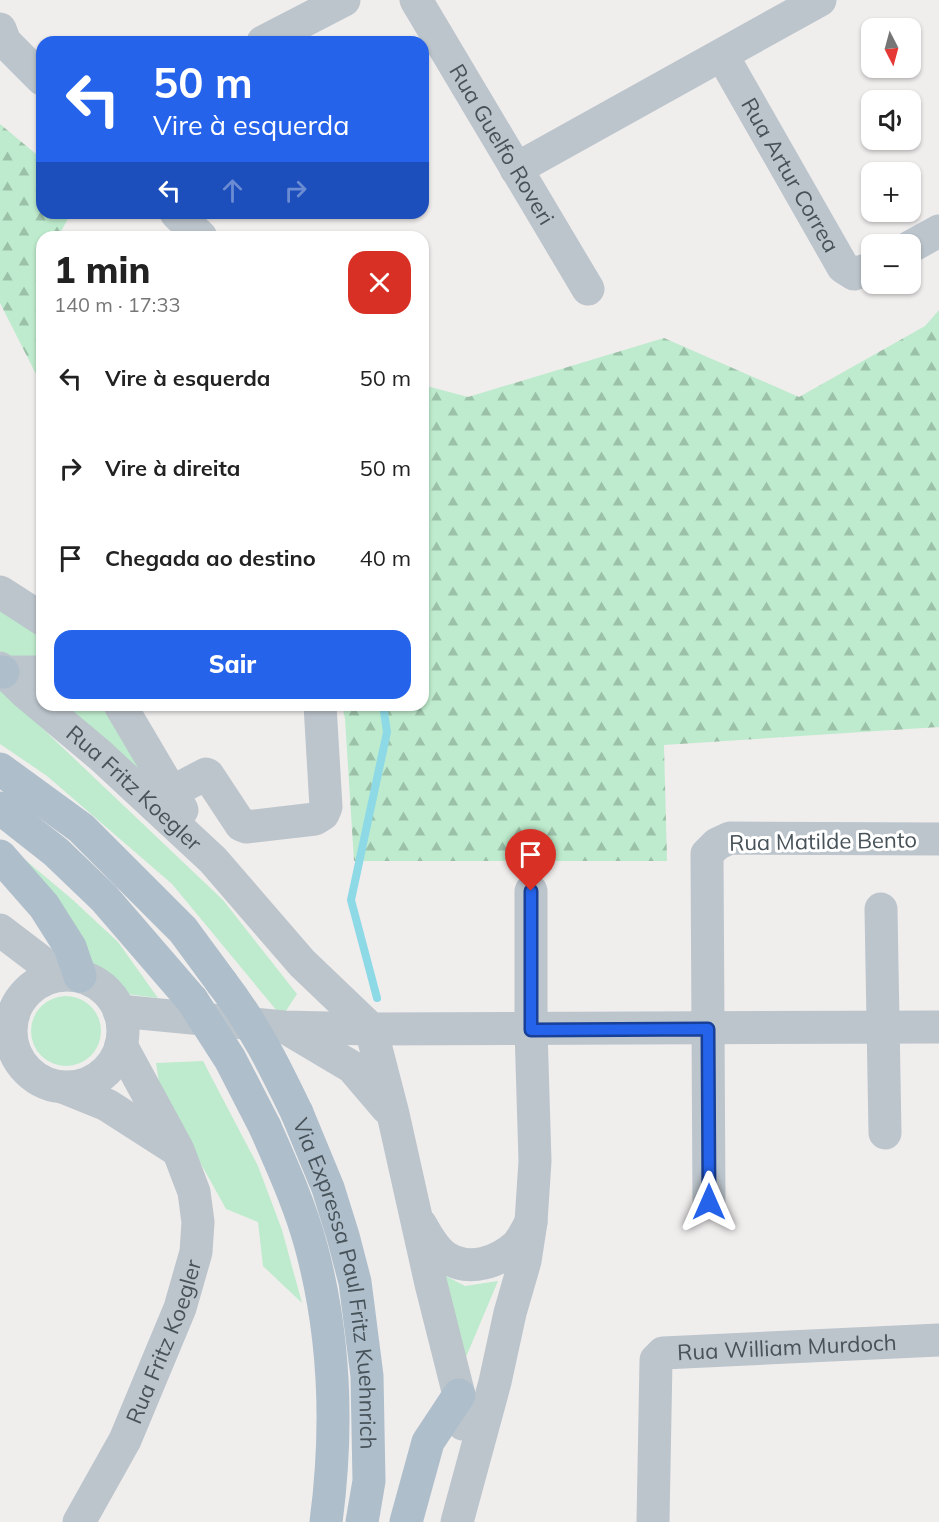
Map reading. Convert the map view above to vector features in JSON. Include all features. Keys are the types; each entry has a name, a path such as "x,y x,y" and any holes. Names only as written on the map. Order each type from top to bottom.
{"main road":[{"name":"Via Expressa Paul Fritz Kuehnrich","path":"0,769 81,828 183,930 239,1005 261,1040 297,1113 328,1188 344,1236 354,1282 367,1376 369,1482 362,1522"},
{"name":"Via Expressa Paul Fritz Kuehnrich","path":"0,808 56,852 104,898 192,1000 230,1059 265,1127 296,1199 321,1289 332,1378 332,1478 326,1522"},
{"path":"0,856 44,906 70,947 70,975"},
{"path":"406,1522 428,1442 459,1395"}],"street":[{"path":"275,36 344,0"},
{"name":"Rua Guelfo Roveri","path":"416,0 588,289"},
{"path":"516,169 820,0"},
{"path":"0,29 5,42 36,73"},
{"name":"Rua Artur Correa","path":"722,55 843,267 854,274 861,272"},
{"path":"182,219 195,231"},
{"path":"921,241 939,231"},
{"path":"0,592 36,615"},
{"path":"1,671 36,672"},
{"name":"Rua Fritz Koegler","path":"1,671 36,701"},
{"name":"Rua Fritz Koegler","path":"48,711 101,756 213,860 302,963 371,1029"},
{"name":"Rua Fritz Koegler","path":"124,711 213,860"},
{"path":"172,792 206,774 242,825 246,827 315,819 323,814 326,807 320,711"},
{"name":"Rua Matilde Bento","path":"709,1202 707,854 717,843 730,838 939,839"},
{"path":"457,1522 525,1261 531,1222 535,1161 531,1030 531,891"},
{"path":"881,909 885,1133"},
{"path":"4,933 70,975 97,983 111,995 119,1011 123,1028 121,1045 111,1064 98,1078 81,1086 65,1088"},
{"path":"4,933 22,996"},
{"path":"293,1027 310,1014 313,1001 311,983 302,963"},
{"path":"70,975 38,982 22,996 13,1016 11,1038 19,1058 27,1070 41,1080 107,1105 178,1150"},
{"path":"119,1011 293,1027 371,1029 939,1027"},
{"path":"293,1027 352,1067 393,1114"},
{"path":"371,1029 459,1395 470,1471"},
{"name":"Rua Fritz Koegler","path":"78,1522 125,1440 180,1308 196,1252 198,1222 194,1192 178,1150 121,1045"},
{"path":"416,1216 432,1244 448,1259 472,1265 496,1260 517,1244 531,1222"},
{"path":"459,1395 482,1364 510,1313"},
{"name":"Rua William Murdoch","path":"653,1522 656,1360 663,1353 939,1340"}],"green space":[{"path":"0,124 36,154 36,219 68,219 61,231 36,231 36,374 0,303"},
{"path":"939,310 939,727 664,745 667,861 354,861 343,711 429,711 429,387 468,397 664,338 799,397 925,326"},
{"path":"0,603 36,627 36,659 0,655"},
{"path":"0,688 223,900 297,994 282,1017 172,884 47,776 0,744"},
{"path":"61,711 104,711 161,802"},
{"path":"4,842 73,900 118,942 158,998 126,994 78,950"},
{"path":"66,996 79,999 91,1006 98,1018 101,1031 98,1044 91,1056 79,1063 66,1066 53,1063 41,1056 34,1044 31,1031 34,1018 41,1006 53,999"},
{"path":"203,1061 258,1166 282,1230 302,1303 263,1266 258,1222 226,1209 160,1090 156,1063"},
{"path":"442,1274 465,1286 498,1281 466,1357"}],"waterway":[{"path":"377,998 351,900 387,732 384,711"}],"route":[{"path":"531,891 531,1030 708,1029 709,1202"}]}
